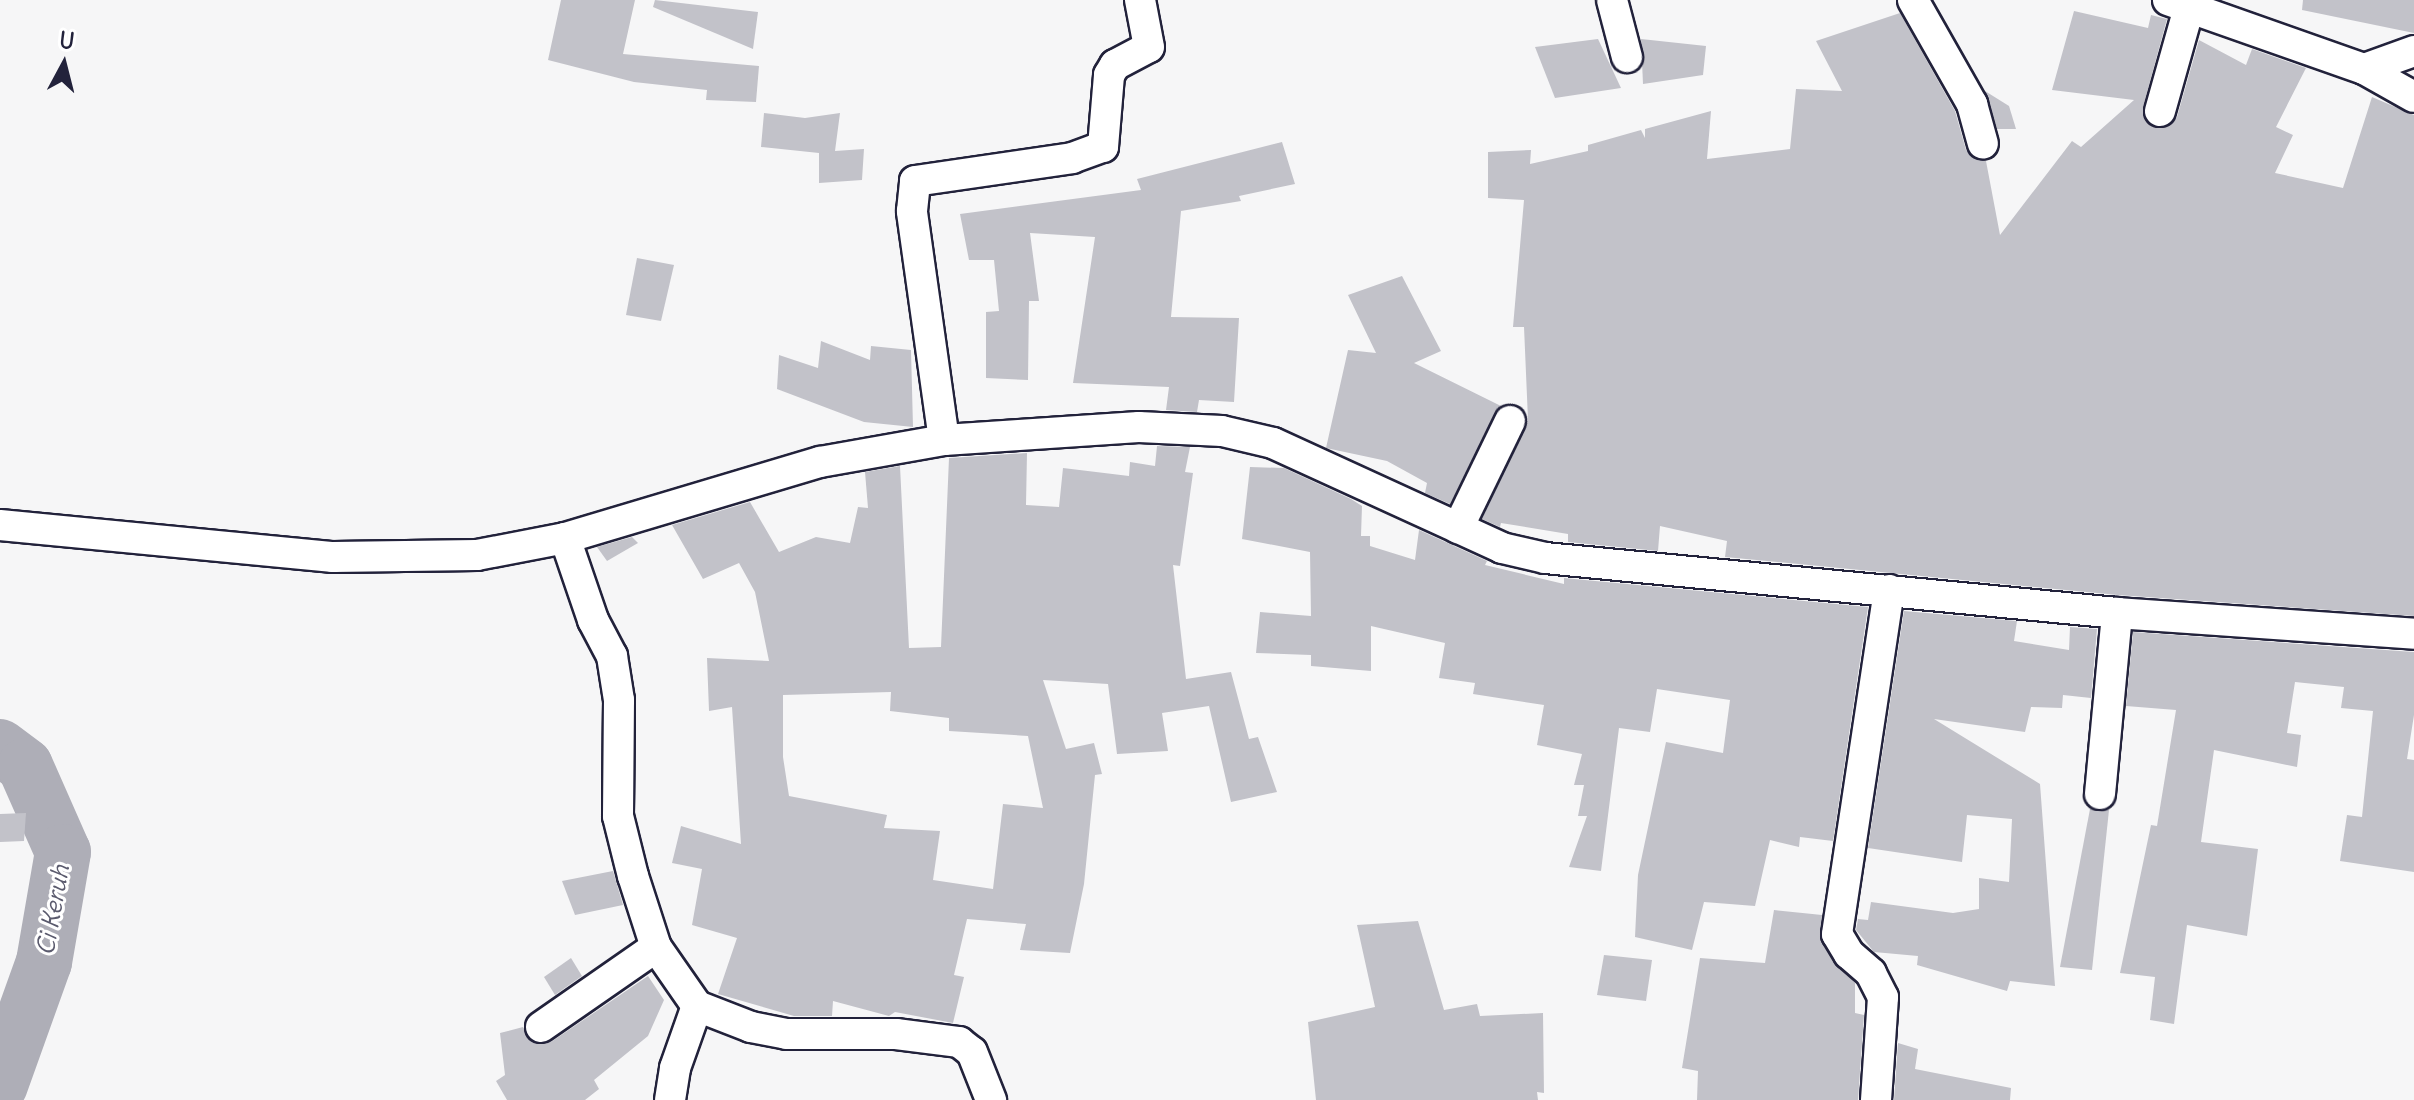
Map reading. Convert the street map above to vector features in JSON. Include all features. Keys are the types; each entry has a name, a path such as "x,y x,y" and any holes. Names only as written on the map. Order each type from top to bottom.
{"street":[{"path":"944,440 912,211 915,181 1072,158 1103,147 1109,75 1115,65 1149,47 1140,0"},
{"path":"1612,0 1627,57"},
{"path":"1913,0 1972,104 1983,144"},
{"path":"2160,111 2178,4 2364,69 2414,97"},
{"path":"2364,69 2414,51"},
{"path":"1458,528 1510,421"},
{"path":"0,525 333,557 477,555 565,538 820,462 944,440 1139,427 1222,431 1299,452 1502,548 1545,558 2117,613 2414,634"},
{"path":"565,538 593,620 612,656 619,700 618,816 656,947 697,1006 786,1034 896,1034 959,1042 972,1052 991,1100"},
{"path":"1876,1100 1883,997 1871,973 1858,964 1837,934 1889,590"},
{"path":"2100,794 2117,613"},
{"path":"541,1027 656,947"},
{"path":"670,1100 675,1068 697,1006"}],"building":[{"path":"561,0 635,0 623,54 759,66 756,102 706,100 707,90 634,82 548,60"},
{"path":"655,0 758,12 753,49 653,7"},
{"path":"2303,0 2414,0 2414,33 2302,10"},
{"path":"2074,11 2148,28 2151,15 2167,19 2143,107 2147,123 2156,128 2172,124 2177,117 2199,40 2246,65 2252,49 2306,68 2276,127 2293,135 2275,173 2343,188 2372,97 2414,115 2414,616 2118,595 1725,557 1727,541 1660,526 1658,551 1568,542 1568,534 1501,523 1500,527 1482,519 1528,420 1524,327 1513,327 1524,200 1488,198 1488,152 1531,150 1530,164 1588,151 1588,145 1641,130 1645,138 1645,129 1711,111 1707,159 1790,149 1796,89 1842,91 1816,41 1900,13 1955,111 1966,150 1971,157 1986,161 2000,235 2072,141 2081,147 2134,100 2052,90"},
{"path":"1598,39 1621,88 1555,98 1535,47"},
{"path":"1641,39 1706,46 1703,75 1643,84"},
{"path":"1985,91 2009,106 2016,129 1997,129"},
{"path":"764,113 805,118 840,113 835,151 864,149 862,180 819,183 819,153 761,147"},
{"path":"1282,142 1295,184 1239,196 1241,201 1181,211 1171,317 1239,318 1234,402 1199,400 1197,412 1166,410 1169,387 1073,383 1095,237 1030,233 1039,301 1029,301 1028,380 986,378 986,312 999,311 994,260 969,260 960,214 1141,190 1137,179"},
{"path":"637,258 674,265 661,321 626,315"},
{"path":"1402,276 1441,351 1414,363 1501,406 1450,504 1425,493 1427,483 1387,461 1326,448 1348,350 1376,353 1348,295"},
{"path":"821,341 870,360 871,346 911,350 913,427 864,422 777,389 779,355 818,368"},
{"path":"1157,446 1190,447 1185,472 1193,473 1180,566 1173,565 1186,679 1231,672 1249,739 1258,737 1277,792 1231,802 1209,706 1162,713 1168,751 1117,754 1108,684 1043,680 1066,749 1094,743 1102,774 1095,775 1084,884 1070,953 1020,950 1026,924 967,919 954,975 964,977 953,1023 895,1012 889,1016 833,1001 832,1016 794,1016 718,994 737,938 692,925 702,869 672,863 681,826 741,844 732,707 709,711 707,658 769,661 755,592 739,563 703,579 672,525 750,502 779,552 816,537 850,543 858,507 868,508 865,472 900,466 909,648 941,647 949,458 1027,453 1026,505 1059,507 1063,468 1129,476 1130,462 1155,466","holes":["891,692 890,711 949,718 949,731 1028,736 1043,808 1003,804 993,889 933,880 940,831 884,828 887,815 789,796 783,757 783,695"]},
{"path":"1250,467 1284,468 1351,499 1362,506 1361,536 1370,536 1370,546 1415,560 1419,530 1487,561 1485,565 1564,584 1564,578 1868,607 1833,841 1800,837 1799,847 1770,840 1755,906 1704,902 1692,950 1635,937 1638,875 1666,742 1723,753 1730,700 1657,689 1650,732 1619,728 1601,871 1569,867 1587,816 1578,816 1584,785 1574,785 1582,754 1537,745 1544,705 1473,694 1475,683 1439,678 1445,643 1371,626 1371,671 1311,666 1311,655 1256,653 1260,612 1311,616 1310,552 1242,539"},
{"path":"632,537 638,543 607,561 597,547"},
{"path":"1904,611 2017,621 2014,641 2069,650 2070,627 2097,629 2091,698 2063,695 2062,708 2031,707 2025,732 1934,719 2040,784 2055,986 2010,981 2007,991 1917,965 1918,956 1874,952 1856,930 1858,919 1868,920 1871,902 1953,913 1979,909 1979,878 2009,882 2012,819 1967,815 1962,862 1868,848"},
{"path":"2133,632 2414,652 2414,715 2407,759 2414,760 2414,872 2340,861 2347,815 2362,817 2373,711 2341,708 2344,687 2295,682 2287,733 2301,735 2297,767 2214,750 2201,842 2258,849 2247,936 2187,925 2174,1024 2150,1020 2155,977 2120,973 2151,825 2157,826 2176,710 2126,706"},
{"path":"2090,809 2109,810 2092,970 2060,967"},
{"path":"26,813 24,841 0,842 0,814"},
{"path":"613,871 623,905 575,915 562,881"},
{"path":"1774,910 1822,915 1822,943 1855,983 1855,1013 1864,1015 1858,1100 1697,1100 1698,1071 1682,1068 1700,958 1765,963"},
{"path":"1418,921 1444,1010 1477,1004 1480,1016 1543,1013 1544,1093 1537,1092 1538,1100 1316,1100 1308,1022 1375,1007 1357,925"},
{"path":"1604,955 1652,960 1646,1001 1597,995"},
{"path":"571,958 582,976 555,995 544,977"},
{"path":"648,976 664,1000 648,1036 594,1080 599,1089 585,1100 507,1100 496,1081 505,1075 500,1033 523,1027 533,1043 551,1042"},
{"path":"1898,1043 1918,1049 1915,1069 2011,1088 2010,1100 1894,1100"}],"waterway":[{"name":"Ci Keruh","path":"0,747 25,766 63,852 44,962 0,1085"}]}
